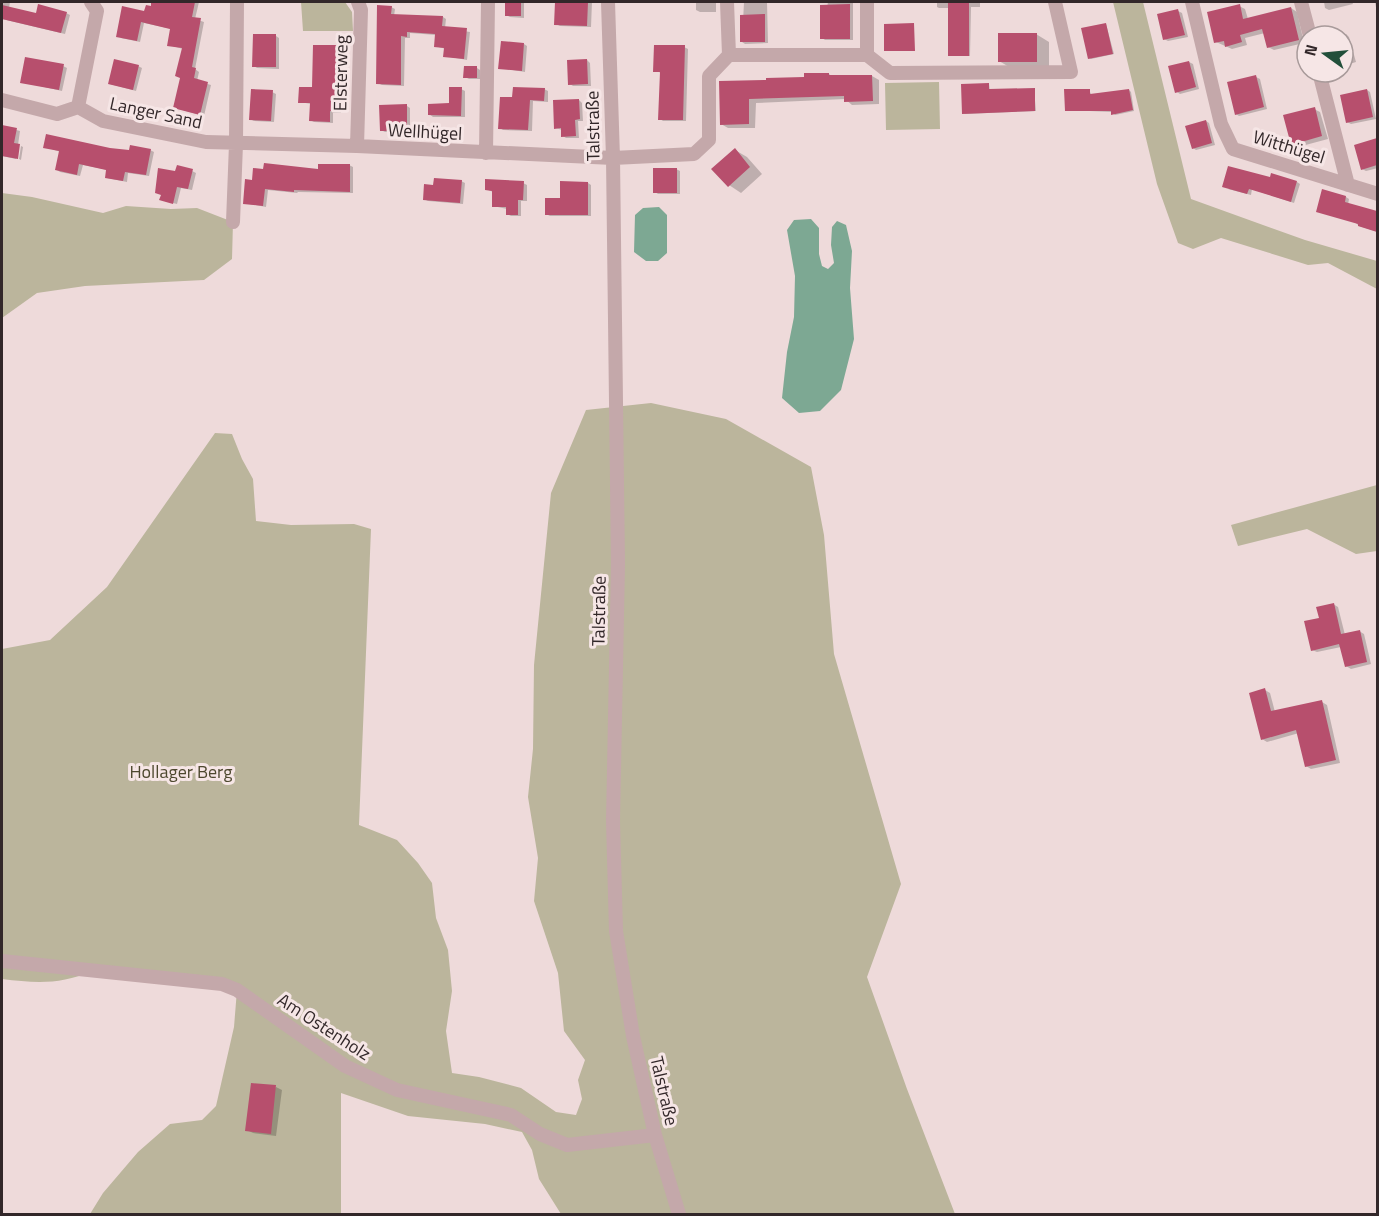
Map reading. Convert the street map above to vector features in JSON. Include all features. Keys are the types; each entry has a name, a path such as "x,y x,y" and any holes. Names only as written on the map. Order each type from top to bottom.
{"street":[{"path":"2,100 57,114 78,107 97,10 91,2"},
{"path":"232,222 236,144 237,2"},
{"name":"Elsterweg","path":"357,146 361,10 358,2"},
{"path":"486,153 488,2"},
{"name":"Talstraße","path":"608,2 613,158 618,564 613,821 616,931 629,1015 655,1135 679,1215"},
{"path":"728,2 729,56 867,55 890,73 1071,72 1055,2"},
{"path":"867,2 867,55"},
{"name":"Witthügel","path":"1192,2 1221,124 1233,149 1377,194"},
{"path":"1301,2 1307,24"},
{"name":"Wellhügel","path":"236,144 357,146 613,158 694,154 708,140 709,76 729,56"},
{"path":"1322,84 1348,185"},
{"name":"Langer Sand","path":"78,107 103,121 206,142 236,144"},
{"name":"Am Ostenholz","path":"2,961 222,984 237,990 345,1066 397,1090 511,1115 540,1134 567,1145 655,1135"}],"green space":[{"path":"301,2 345,2 352,12 353,31 303,31"},
{"path":"1113,2 1143,2 1191,199 1305,240 1377,261 1377,289 1328,263 1308,265 1221,238 1193,249 1178,243 1157,184"},
{"path":"939,82 940,129 886,130 885,83"},
{"path":"2,193 32,197 103,213 126,206 197,208 233,222 232,259 204,280 85,286 37,293 2,318"},
{"name":"Hollager Berg","path":"651,403 726,419 811,467 824,535 834,654 901,884 867,977 955,1214 561,1214 539,1179 532,1150 522,1132 485,1124 408,1116 341,1093 341,1214 90,1214 103,1193 138,1152 170,1124 202,1120 216,1106 234,1027 237,990 92,971 69,979 47,982 2,979 2,649 50,640 107,587 215,433 232,434 253,479 256,521 291,525 354,524 371,529 359,825 397,840 432,883 436,918 448,950 452,991 446,1031 452,1073 479,1077 521,1088 556,1112 576,1115 582,1099 578,1080 585,1060 564,1031 558,973 534,901 538,858 528,797 533,749 534,665 551,493 586,410"},
{"path":"1377,485 1377,551 1356,554 1307,529 1238,546 1231,525"}],"shaded area":[{"path":"659,207 667,215 667,253 658,261 646,261 634,252 635,215 643,208"},
{"path":"811,219 819,228 819,254 822,266 828,269 834,263 831,245 832,227 837,221 846,225 852,251 850,288 854,339 841,390 820,411 799,413 782,398 794,317 795,276 787,230 794,220"}],"building":[{"path":"151,2 195,2 192,17 201,18 192,67 196,68 194,78 208,82 200,115 173,108 180,78 175,76 182,48 167,46 170,29 141,22 137,41 116,37 122,6 144,11 146,5 151,6"},
{"path":"505,2 521,2 521,16 505,16"},
{"path":"555,2 588,2 587,26 554,25"},
{"path":"948,2 969,2 969,56 948,56"},
{"path":"38,4 67,12 61,33 2,19 2,5 36,13"},
{"path":"850,4 850,39 820,39 820,5"},
{"path":"1240,4 1243,19 1291,7 1295,24 1295,41 1267,48 1262,29 1240,35 1242,42 1225,47 1224,41 1214,43 1207,12"},
{"path":"377,5 392,6 391,14 443,16 442,26 467,28 464,59 443,57 444,48 434,47 435,34 407,32 407,37 401,36 401,85 376,84"},
{"path":"1178,9 1185,35 1163,40 1157,14"},
{"path":"765,14 765,42 740,42 740,15"},
{"path":"914,23 915,51 884,51 884,24"},
{"path":"1106,23 1113,54 1088,59 1081,28"},
{"path":"998,33 1037,33 1037,62 998,62"},
{"path":"253,34 276,34 276,67 252,67"},
{"path":"501,41 524,43 522,71 498,69"},
{"path":"313,45 337,45 338,112 330,111 330,122 309,121 310,103 298,103 299,87 312,87"},
{"path":"654,45 685,45 683,120 658,120 660,72 653,72"},
{"path":"25,57 64,64 59,90 20,83"},
{"path":"114,59 139,65 133,90 108,84"},
{"path":"587,59 588,84 568,85 567,60"},
{"path":"1189,61 1196,87 1175,93 1168,66"},
{"path":"464,66 477,66 477,78 463,78"},
{"path":"804,73 872,75 873,101 844,102 844,96 749,99 749,124 720,125 719,81 804,77"},
{"path":"1256,75 1264,107 1235,115 1227,82"},
{"path":"989,83 989,89 1035,88 1035,111 962,114 961,84"},
{"path":"449,87 462,87 461,116 428,115 428,104 449,103"},
{"path":"513,87 545,88 544,101 530,100 528,130 498,129 500,97 512,97"},
{"path":"251,89 273,90 271,121 249,120"},
{"path":"1064,89 1090,89 1090,94 1129,89 1133,110 1111,115 1111,111 1065,111"},
{"path":"1367,89 1373,117 1346,123 1340,95"},
{"path":"579,99 580,119 575,120 576,136 561,137 561,128 554,129 553,100"},
{"path":"407,104 407,131 380,131 379,105"},
{"path":"1315,107 1322,136 1291,145 1283,115"},
{"path":"1206,120 1212,143 1192,149 1185,126"},
{"path":"2,125 17,128 14,143 20,144 18,159 2,156"},
{"path":"46,134 110,148 129,150 130,145 151,149 146,175 125,172 123,181 105,178 106,170 79,164 77,175 55,170 59,151 43,148"},
{"path":"1377,138 1377,165 1361,170 1354,145"},
{"path":"735,148 750,167 728,187 711,169"},
{"path":"264,163 318,169 318,164 350,164 350,192 294,190 294,192 265,189 263,206 243,204 245,179 252,180 253,168 263,169"},
{"path":"177,165 193,169 188,189 177,187 173,204 159,200 161,195 155,193 158,168 175,171"},
{"path":"1228,166 1270,177 1271,173 1297,181 1291,202 1249,189 1247,194 1222,187"},
{"path":"653,168 677,168 677,193 653,193"},
{"path":"434,178 462,180 460,203 423,200 424,184 433,185"},
{"path":"485,179 524,181 523,200 518,200 518,215 506,215 506,207 492,207 492,191 485,190"},
{"path":"560,181 588,182 588,215 545,215 545,198 560,198"},
{"path":"1322,189 1346,196 1345,202 1377,211 1377,232 1316,212"},
{"path":"1334,603 1341,634 1360,630 1367,662 1345,667 1339,644 1311,651 1304,621 1319,618 1316,607"},
{"path":"1265,688 1271,711 1322,700 1336,760 1305,767 1296,730 1261,740 1249,693"},
{"path":"251,1083 276,1085 271,1134 245,1131"}]}
